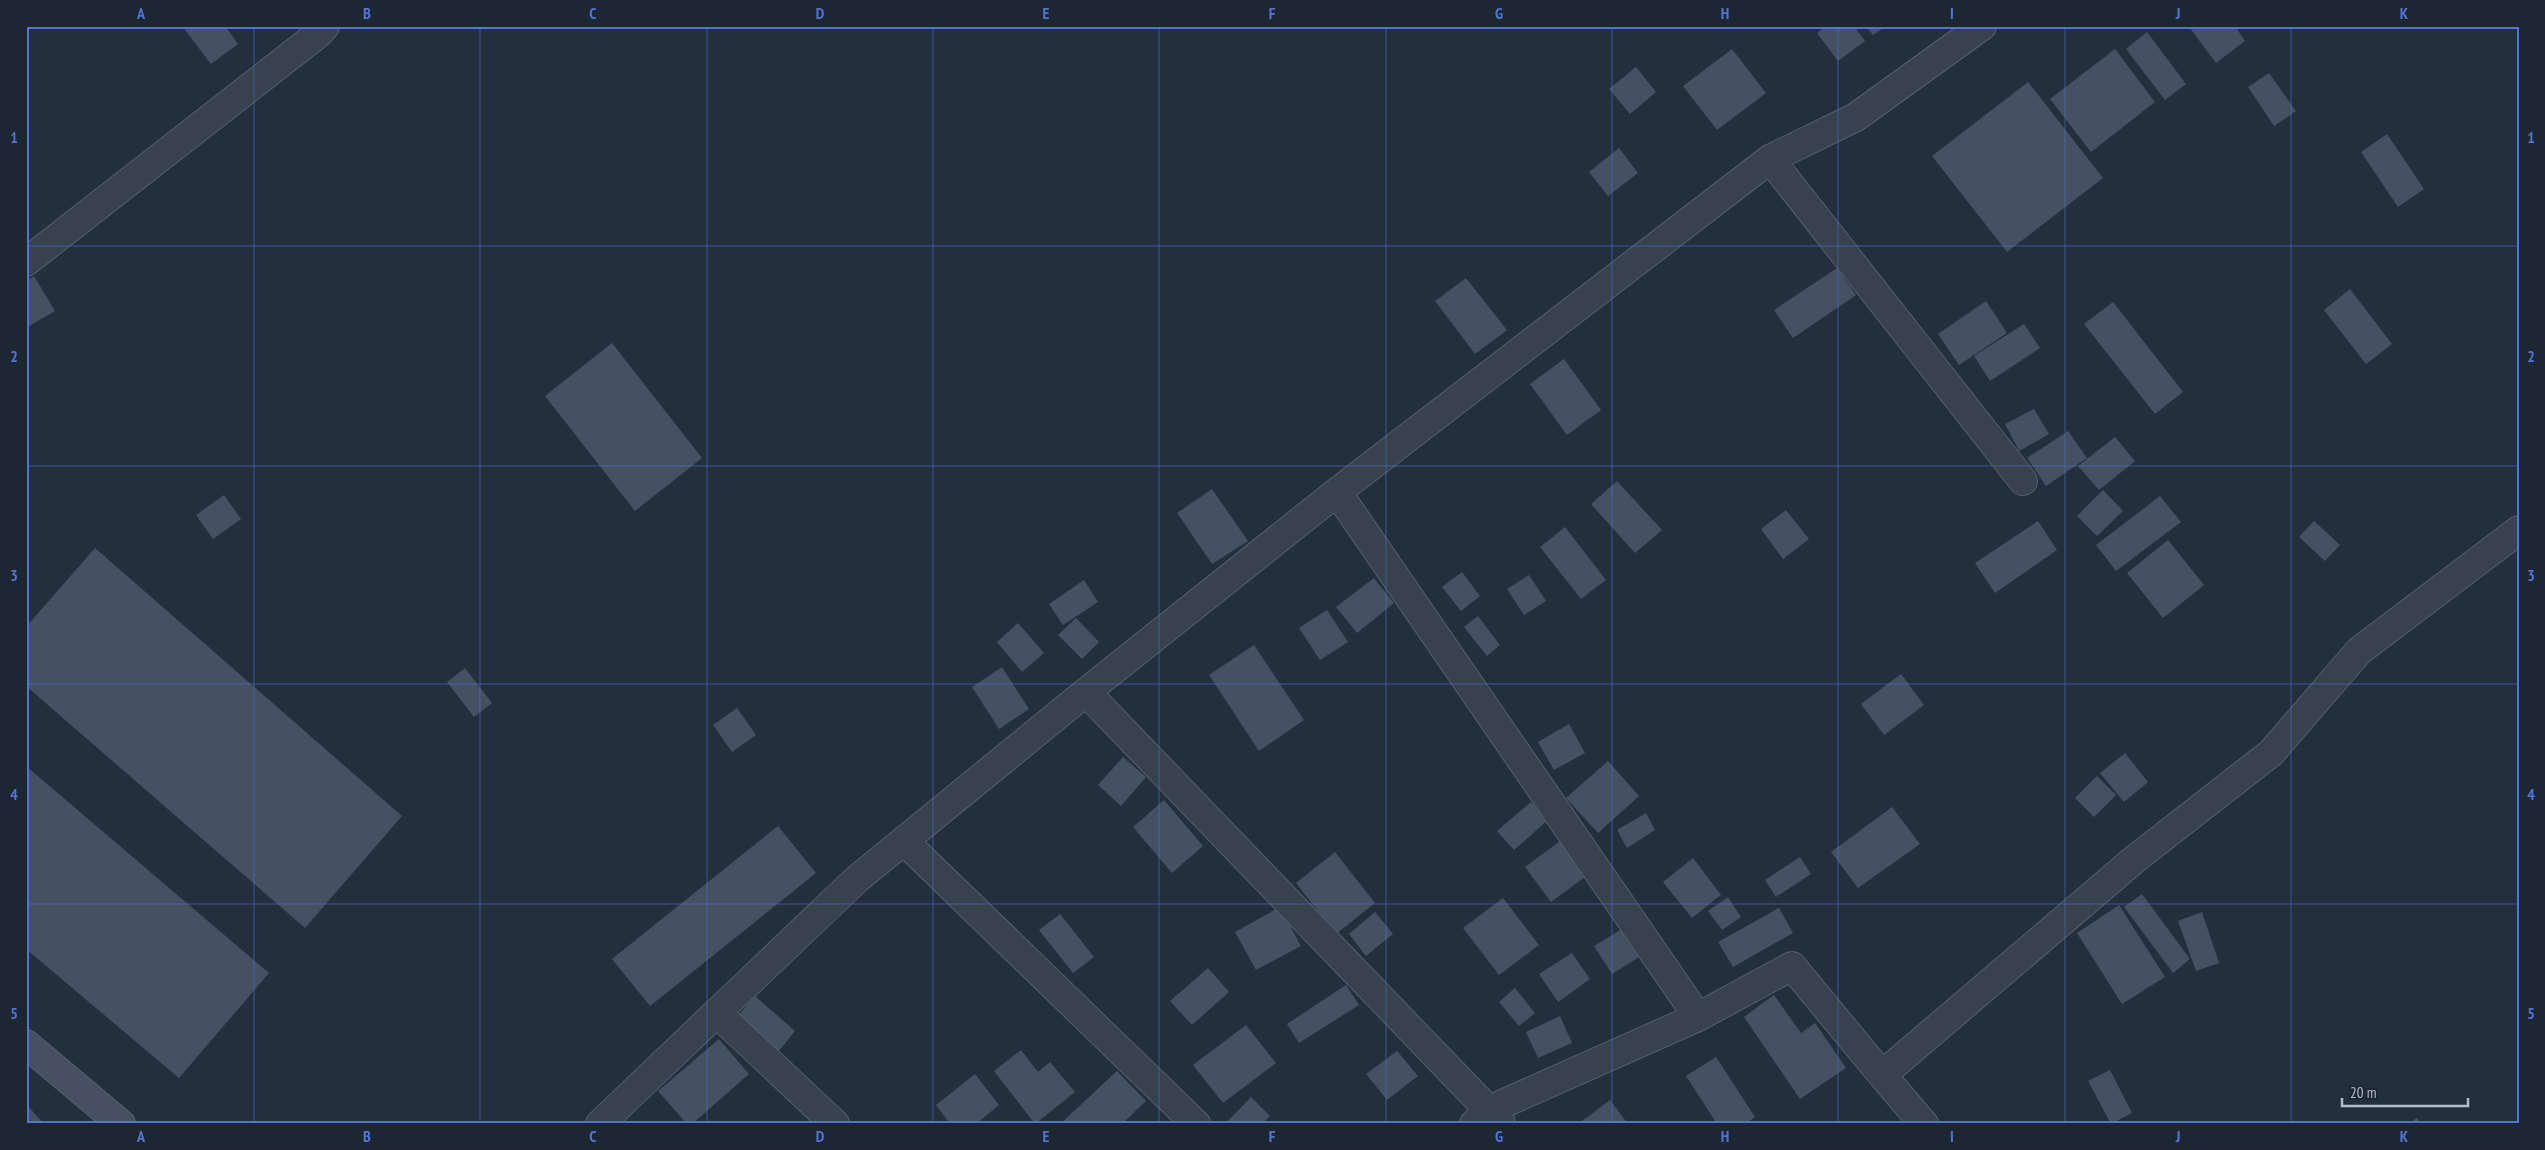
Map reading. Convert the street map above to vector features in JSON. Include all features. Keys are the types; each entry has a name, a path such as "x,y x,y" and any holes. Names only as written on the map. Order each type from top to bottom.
{"street":[{"path":"26,262 318,34 325,26"},
{"path":"600,1124 858,879 1086,692 1337,492 1770,159 1856,117 1982,26"},
{"path":"1770,159 2023,481"},
{"path":"1337,492 1698,1017"},
{"path":"1882,1075 2135,859 2271,754 2359,651 2519,530"},
{"path":"1086,692 1488,1119 1698,1017 1792,966 1924,1124"},
{"path":"904,841 1196,1124"},
{"path":"717,1013 835,1124"},
{"path":"26,1044 122,1124"}],"building":[{"path":"182,26 225,26 238,44 211,64"},
{"path":"1826,26 1854,26 1865,41 1838,61 1817,33"},
{"path":"1866,26 1886,26 1873,35"},
{"path":"2192,26 2235,26 2245,41 2216,63 2190,28"},
{"path":"2147,32 2186,84 2165,100 2126,49"},
{"path":"1732,49 1766,93 1717,130 1683,86"},
{"path":"2115,49 2155,102 2091,152 2050,99"},
{"path":"1636,67 1656,92 1630,114 1609,89"},
{"path":"2269,73 2296,111 2274,126 2248,87"},
{"path":"2028,82 2103,178 2007,252 1932,156"},
{"path":"2387,134 2424,189 2398,207 2361,152"},
{"path":"1619,148 1638,173 1608,196 1589,172"},
{"path":"1837,268 1856,295 1793,338 1774,310"},
{"path":"34,276 55,311 26,328 26,281"},
{"path":"1466,278 1507,330 1475,354 1435,301"},
{"path":"2350,289 2392,344 2366,364 2324,310"},
{"path":"1986,301 2007,333 1959,365 1938,334"},
{"path":"2113,302 2183,392 2155,414 2084,324"},
{"path":"2024,324 2040,348 1990,381 1974,356"},
{"path":"612,343 702,458 635,511 545,396"},
{"path":"1564,359 1601,410 1567,435 1530,384"},
{"path":"2034,409 2049,434 2019,451 2005,424"},
{"path":"2068,431 2087,458 2046,486 2027,458"},
{"path":"2115,437 2135,461 2099,490 2078,466"},
{"path":"1617,481 1662,530 1635,553 1591,504"},
{"path":"1212,489 1248,541 1212,564 1177,513"},
{"path":"2103,490 2123,511 2097,536 2077,516"},
{"path":"224,495 241,519 213,539 196,515"},
{"path":"2160,496 2181,522 2116,571 2096,545"},
{"path":"1786,510 1809,539 1783,559 1761,529"},
{"path":"2038,521 2057,550 1995,593 1975,563"},
{"path":"2314,521 2340,545 2325,561 2299,537"},
{"path":"1565,527 1606,580 1581,599 1540,547"},
{"path":"2168,540 2204,585 2163,618 2127,573"},
{"path":"95,548 402,816 305,928 26,686 26,627"},
{"path":"1462,572 1480,596 1461,611 1442,587"},
{"path":"1529,575 1546,601 1524,615 1507,589"},
{"path":"1374,578 1394,603 1357,633 1336,607"},
{"path":"1084,580 1098,602 1063,625 1049,604"},
{"path":"1327,610 1348,642 1320,660 1299,628"},
{"path":"1478,616 1500,645 1487,656 1464,627"},
{"path":"1076,618 1099,642 1082,659 1058,635"},
{"path":"1018,623 1044,653 1022,672 997,642"},
{"path":"1254,645 1304,720 1259,751 1209,675"},
{"path":"1002,667 1029,709 999,729 972,687"},
{"path":"465,668 492,703 474,717 447,682"},
{"path":"1901,674 1924,705 1884,735 1861,704"},
{"path":"737,708 756,735 732,752 713,725"},
{"path":"1569,724 1585,753 1554,770 1538,742"},
{"path":"2125,753 2148,782 2124,802 2100,773"},
{"path":"1123,757 1146,777 1121,806 1098,785"},
{"path":"1608,761 1639,796 1598,833 1566,798"},
{"path":"26,766 269,973 179,1078 26,949"},
{"path":"2097,776 2116,795 2094,817 2075,798"},
{"path":"1164,800 1203,846 1172,873 1133,827"},
{"path":"1531,802 1547,821 1514,850 1497,831"},
{"path":"1892,807 1920,844 1858,888 1831,852"},
{"path":"1646,813 1655,830 1627,848 1617,830"},
{"path":"778,826 816,873 650,1006 612,959"},
{"path":"1567,836 1593,871 1551,902 1525,867"},
{"path":"1335,852 1375,903 1336,934 1296,883"},
{"path":"1800,857 1811,874 1776,897 1765,880"},
{"path":"1693,858 1721,895 1692,918 1663,882"},
{"path":"2142,894 2190,959 2173,973 2124,907"},
{"path":"1728,897 1741,917 1722,930 1708,911"},
{"path":"1503,898 1539,945 1499,975 1463,928"},
{"path":"2119,905 2165,977 2122,1004 2077,933"},
{"path":"1280,907 1301,946 1256,970 1235,932"},
{"path":"1779,908 1793,933 1733,967 1718,942"},
{"path":"1375,912 1393,934 1366,956 1349,934"},
{"path":"2202,912 2219,963 2196,971 2178,921"},
{"path":"1060,914 1094,957 1073,973 1039,930"},
{"path":"1622,929 1639,957 1612,974 1594,946"},
{"path":"1572,953 1590,979 1558,1002 1539,974"},
{"path":"1208,968 1229,992 1192,1025 1170,1001"},
{"path":"1346,985 1359,1005 1299,1043 1287,1024"},
{"path":"1515,988 1535,1013 1519,1026 1499,1002"},
{"path":"1774,995 1801,1033 1815,1023 1846,1068 1800,1099 1744,1017"},
{"path":"755,996 795,1031 778,1052 737,1017"},
{"path":"1560,1016 1572,1043 1538,1058 1526,1032"},
{"path":"1246,1025 1276,1063 1223,1103 1193,1065"},
{"path":"719,1039 749,1074 692,1124 687,1124 658,1091"},
{"path":"1021,1050 1038,1072 1050,1062 1075,1092 1035,1124 994,1071"},
{"path":"1397,1051 1418,1076 1387,1100 1366,1074"},
{"path":"1716,1057 1755,1117 1745,1124 1717,1124 1686,1076"},
{"path":"2110,1070 2132,1113 2111,1124 2088,1081"},
{"path":"1117,1071 1146,1101 1122,1124 1060,1124"},
{"path":"975,1074 999,1105 976,1124 950,1124 936,1105"},
{"path":"1251,1097 1270,1116 1262,1124 1225,1124"},
{"path":"1610,1100 1628,1124 1578,1124"},
{"path":"26,1104 44,1124 26,1124"},
{"path":"2417,1118 2421,1124 2408,1124"}]}
